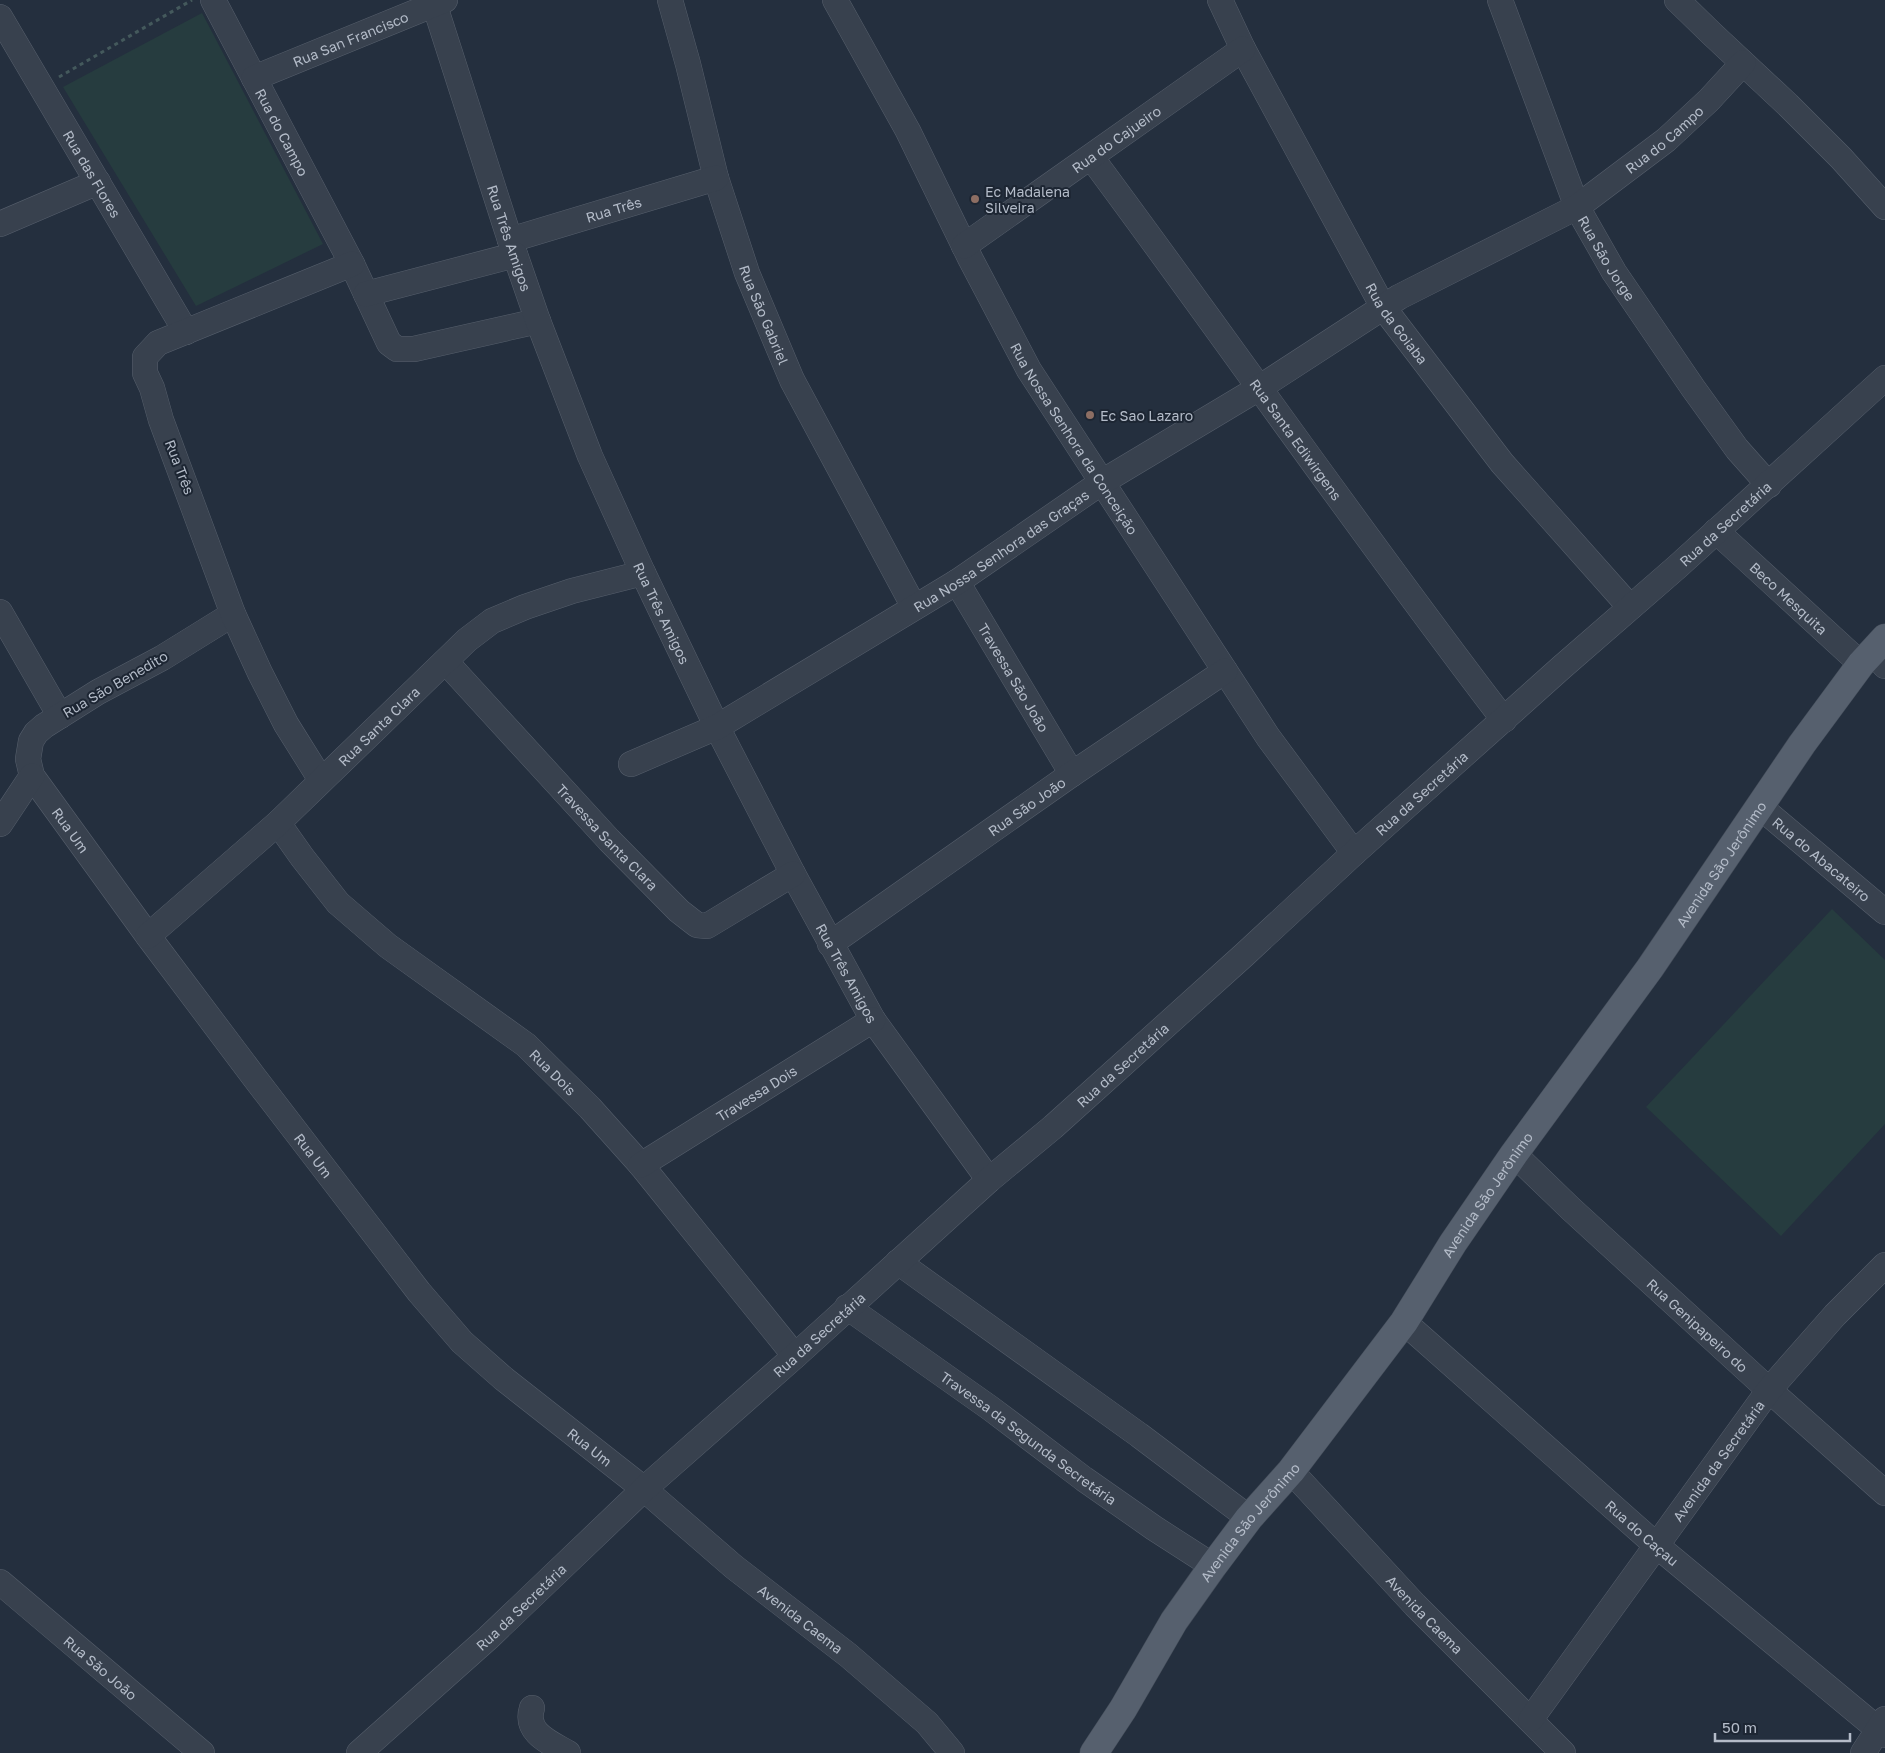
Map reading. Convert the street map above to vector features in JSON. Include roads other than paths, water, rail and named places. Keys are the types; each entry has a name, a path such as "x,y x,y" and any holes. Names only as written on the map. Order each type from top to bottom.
{"main road":[{"name":"Avenida São Jerônimo","path":"1094,1753 1123,1709 1174,1621 1213,1566 1249,1518 1291,1471 1404,1322 1453,1243 1514,1154 1650,968 1759,806 1876,655"}],"street":[{"path":"0,6 10,0"},
{"name":"Rua do Campo","path":"213,0 352,264 389,343 397,349 414,349 538,320"},
{"name":"Rua São Gabriel","path":"670,0 716,178 747,273 792,380 914,607"},
{"name":"Rua Nossa Senhora da Conceição","path":"835,0 908,131 964,246 1029,370 1268,737 1354,853"},
{"name":"Rua da Goiaba","path":"1220,0 1243,49 1383,307 1502,463 1630,607"},
{"name":"Rua São Jorge","path":"1500,0 1577,207 1614,272 1693,388 1737,449 1769,485"},
{"path":"1677,0 1788,104 1841,158 1885,207"},
{"name":"Rua San Francisco","path":"254,78 437,1"},
{"name":"Rua Três Amigos","path":"437,1 512,247 538,320 590,456 643,574 717,726 793,874 873,1020 989,1180"},
{"name":"Rua das Flores","path":"0,17 186,332"},
{"name":"Rua do Cajueiro","path":"964,246 1243,49"},
{"name":"Rua do Campo","path":"1383,307 1399,297 1577,207 1666,140 1709,100 1743,63"},
{"name":"Rua Santa Ediwirgens","path":"1091,157 1189,288 1259,388 1429,622 1504,720"},
{"name":"Rua Três","path":"366,294 716,178"},
{"path":"0,224 98,182"},
{"name":"Rua Três","path":"321,780 286,724 233,614 161,420 146,374 145,357 158,343 352,264"},
{"name":"Rua Nossa Senhora das Graças","path":"631,764 717,726 957,582 1102,482 1259,388 1383,307"},
{"name":"Rua da Secretária","path":"359,1753 488,1638 644,1489 795,1356 847,1306 989,1180 1060,1121 1237,962 1354,853 1769,485 1885,378"},
{"name":"Beco Mesquita","path":"1716,531 1876,655"},
{"name":"Rua Santa Clara","path":"148,936 278,823 446,662 466,640 492,621 525,607 572,590 643,574"},
{"name":"Travessa São João","path":"957,582 1072,774"},
{"path":"0,612 60,716"},
{"name":"Rua São Benedito","path":"32,776 28,759 31,741 44,726 98,692 162,658 233,614"},
{"name":"Travessa Santa Clara","path":"446,662 609,840 679,911 697,925 707,926 793,874"},
{"name":"Rua São João","path":"830,944 1072,774 1225,672"},
{"path":"0,824 32,776"},
{"name":"Rua Um","path":"32,776 148,936 347,1198 420,1292 462,1342 504,1379 644,1489"},
{"name":"Rua do Abacateiro","path":"1759,806 1885,912"},
{"name":"Rua Dois","path":"278,823 338,903 388,946 526,1045 590,1108 641,1165 795,1356"},
{"name":"Travessa Dois","path":"641,1165 873,1020"},
{"name":"Rua Genipapeiro do","path":"1514,1154 1571,1209 1769,1390 1885,1493"},
{"path":"898,1262 1139,1435 1249,1518"},
{"name":"Avenida da Secretária","path":"1531,1719 1769,1390 1835,1315 1885,1265"},
{"name":"Travessa da Segunda Secretária","path":"847,1306 990,1408 1084,1479 1213,1566"},
{"name":"Rua do Caçau","path":"1404,1322 1656,1545 1883,1728"},
{"name":"Avenida Caema","path":"1291,1471 1415,1605 1563,1753"},
{"name":"Avenida Caema","path":"644,1489 734,1567 870,1674 927,1723 952,1753"},
{"name":"Rua São João","path":"0,1582 202,1753"},
{"path":"532,1708 530,1721 533,1729 541,1737 568,1753"},
{"path":"1864,1753 1883,1728"}],"place":[{"name":"Ec Madalena Silveira","path":"975,199"},
{"name":"Ec Sao Lazaro","path":"1090,415"}]}
